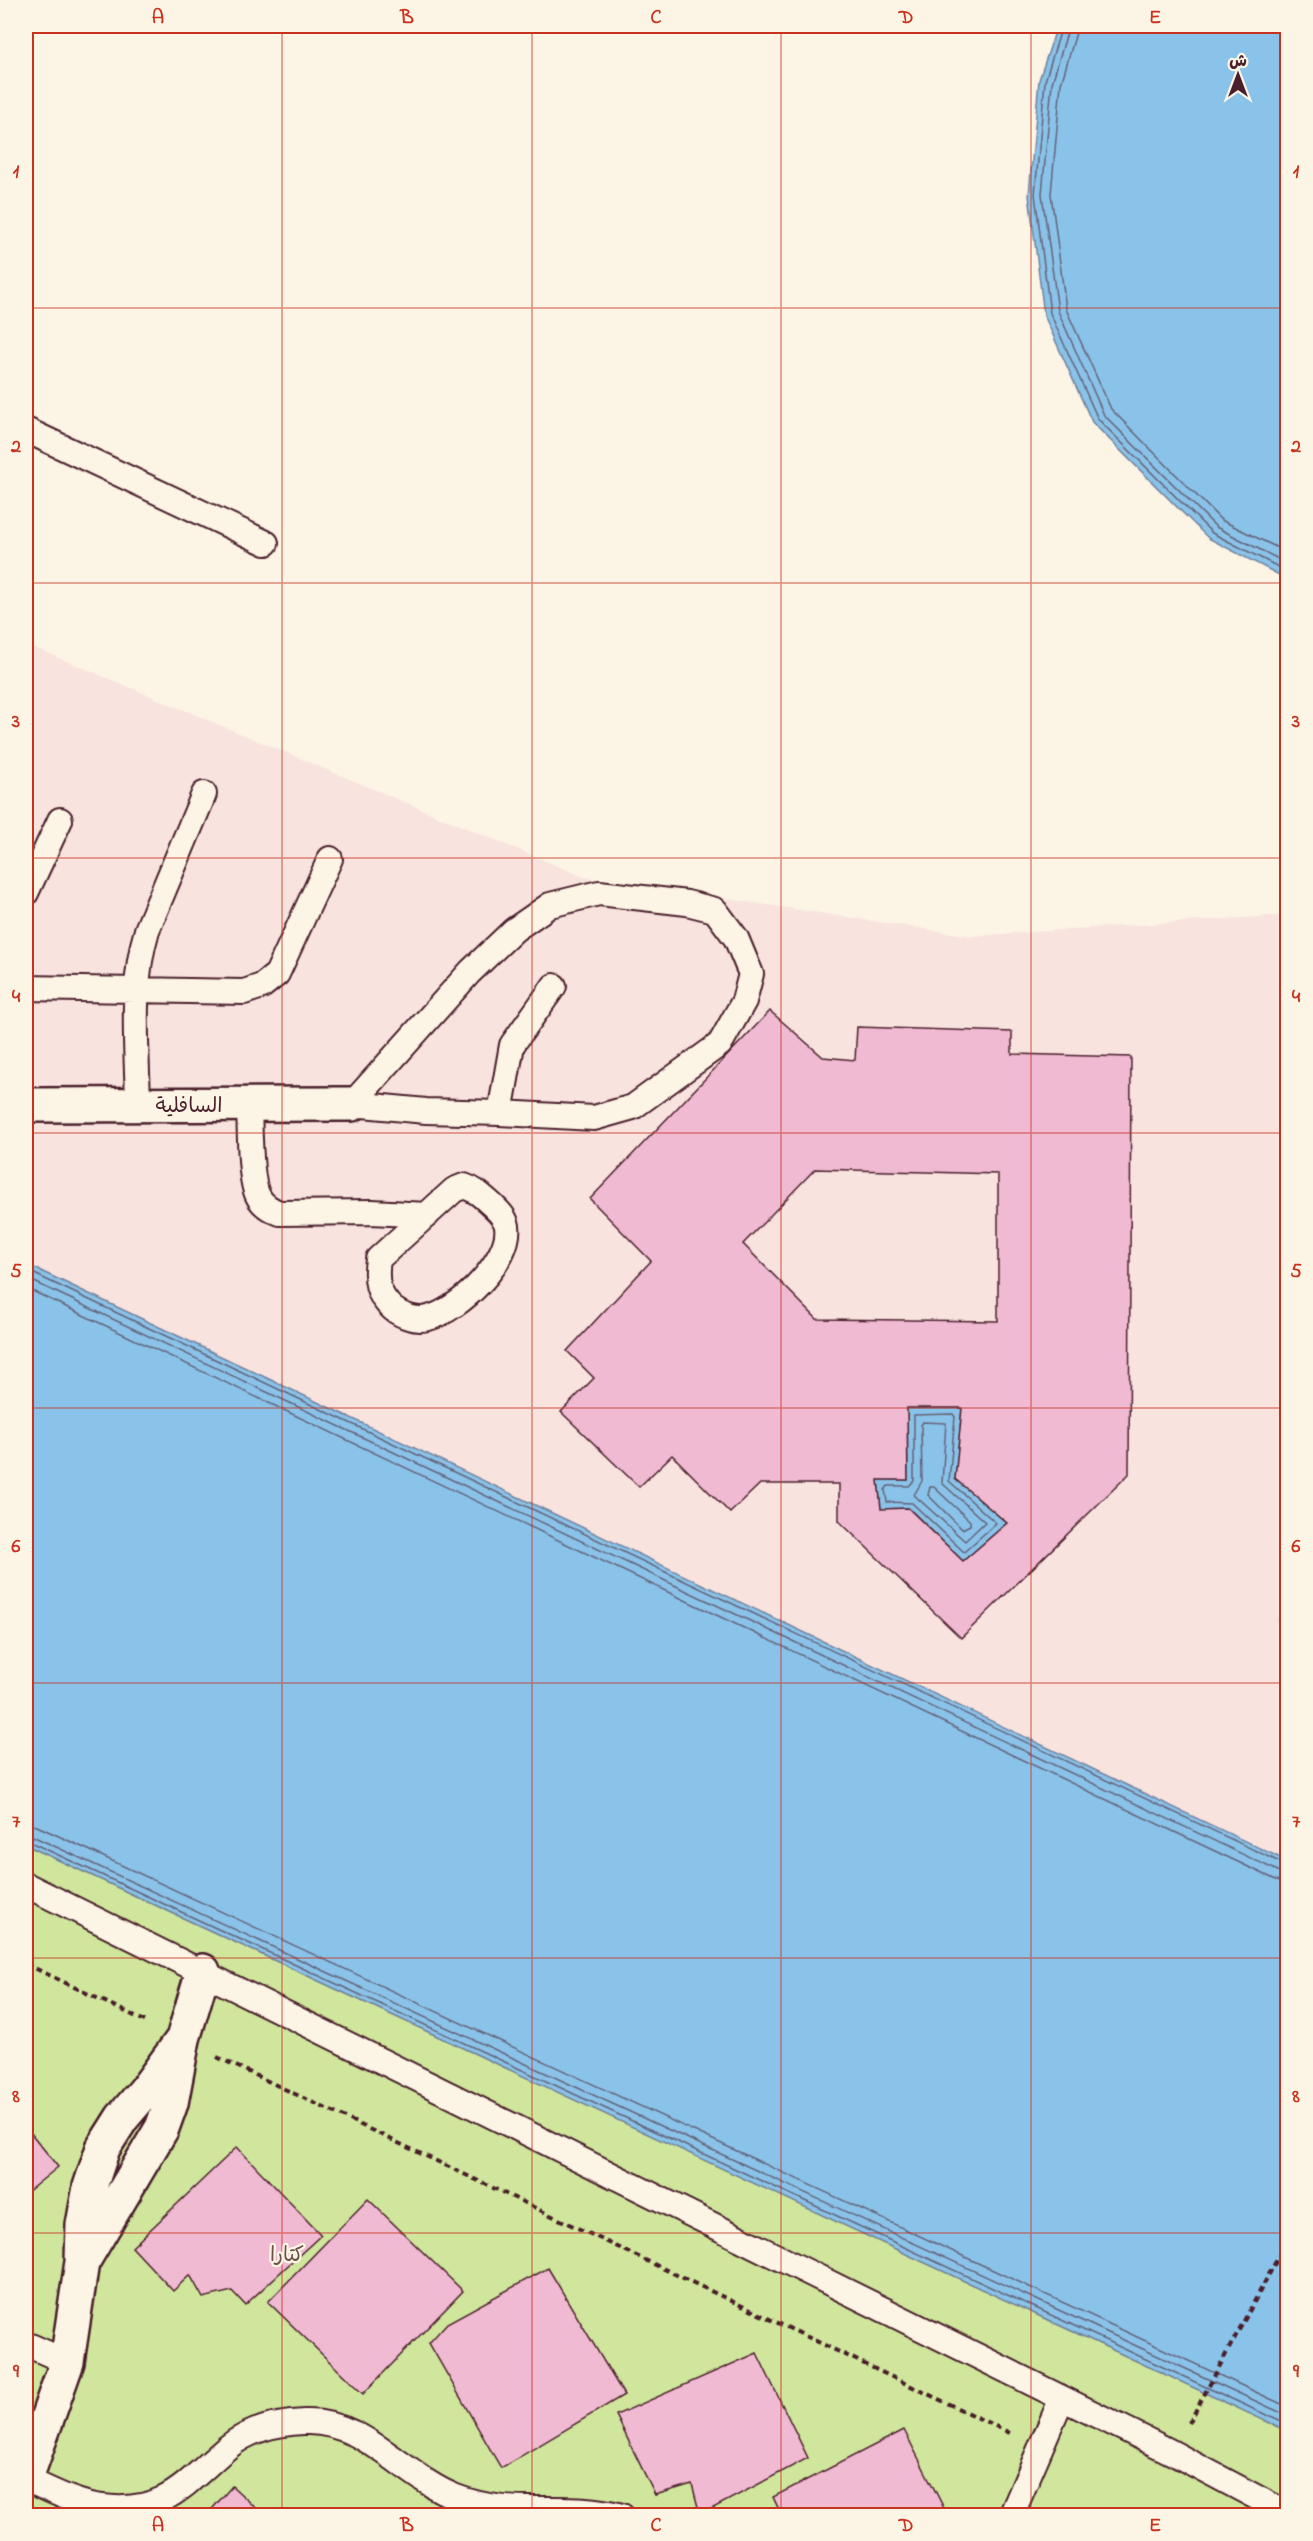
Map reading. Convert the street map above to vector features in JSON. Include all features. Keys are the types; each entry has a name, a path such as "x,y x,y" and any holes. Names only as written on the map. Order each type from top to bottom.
{"street":[{"name":"السافلية","path":"26,1105 352,1104"},
{"path":"26,2479 67,2362 82,2262 83,2225 90,2187 103,2148 122,2118 183,2039 203,1971"}],"lane":[{"path":"26,430 266,543"},
{"path":"138,1105 136,989 140,953 147,930 204,794"},
{"path":"26,893 60,820"},
{"path":"26,988 243,992 262,986 277,974 287,956 330,859"},
{"path":"599,893 687,903 715,910 736,938 751,974 744,1001 720,1044 633,1107 594,1118 426,1111 352,1104 470,972 514,930 550,905 599,893"},
{"path":"500,1113 512,1045 554,986"},
{"path":"249,1105 254,1186 263,1204 271,1210 280,1213 372,1212 427,1215 454,1190 464,1186 476,1190 501,1214 507,1224 505,1250 483,1279 461,1301 441,1314 425,1319 401,1315 384,1301 378,1290 375,1274 378,1259 427,1215"},
{"path":"26,1885 1171,2452 1287,2514"},
{"path":"26,2344 67,2362"},
{"path":"1011,2516 1062,2398"},
{"path":"26,2479 82,2503 121,2508 141,2506 178,2491 229,2446 253,2433 279,2424 305,2422 333,2424 384,2450 427,2483 487,2507 511,2510 571,2508 600,2510 622,2516"}],"path":[{"path":"1280,1618 1287,1632"},
{"path":"26,1964 1040,2448"},
{"path":"1199,2406 1287,2239"}],"shaded area":[{"path":"26,644 584,877 971,936 1287,915 1287,1861 26,1264"}],"green space":[{"name":"كتارا","path":"26,1845 1287,2431 1287,2515 26,2516"}],"water":[{"path":"1057,26 1287,26 1287,579 1208,538 1092,422 1044,315 1029,195 1039,80"},
{"path":"26,1264 1287,1861 1287,2431 26,1845"},
{"path":"907,1408 962,1408 955,1479 1007,1523 963,1561 909,1508 881,1509 878,1480 908,1480"}],"building":[{"path":"770,1011 823,1057 855,1060 857,1027 1012,1032 1012,1054 1131,1057 1129,1474 961,1638 839,1521 839,1484 760,1484 730,1513 672,1455 639,1487 561,1412 594,1378 567,1351 651,1261 590,1199","holes":["815,1169 998,1174 998,1321 817,1319 743,1244","907,1408 962,1408 955,1479 1007,1523 963,1561 908,1508 881,1509 878,1480 908,1480"]},
{"path":"26,2127 58,2167 26,2193"},
{"path":"237,2147 321,2235 245,2305 232,2291 203,2298 190,2275 173,2291 132,2247"},
{"path":"368,2199 463,2291 363,2394 268,2302"},
{"path":"548,2268 624,2395 501,2468 429,2343 447,2323"},
{"path":"757,2353 808,2458 700,2515 692,2484 655,2495 616,2415"},
{"path":"904,2430 948,2516 782,2516 773,2497"},
{"path":"232,2486 265,2516 206,2516"}]}
